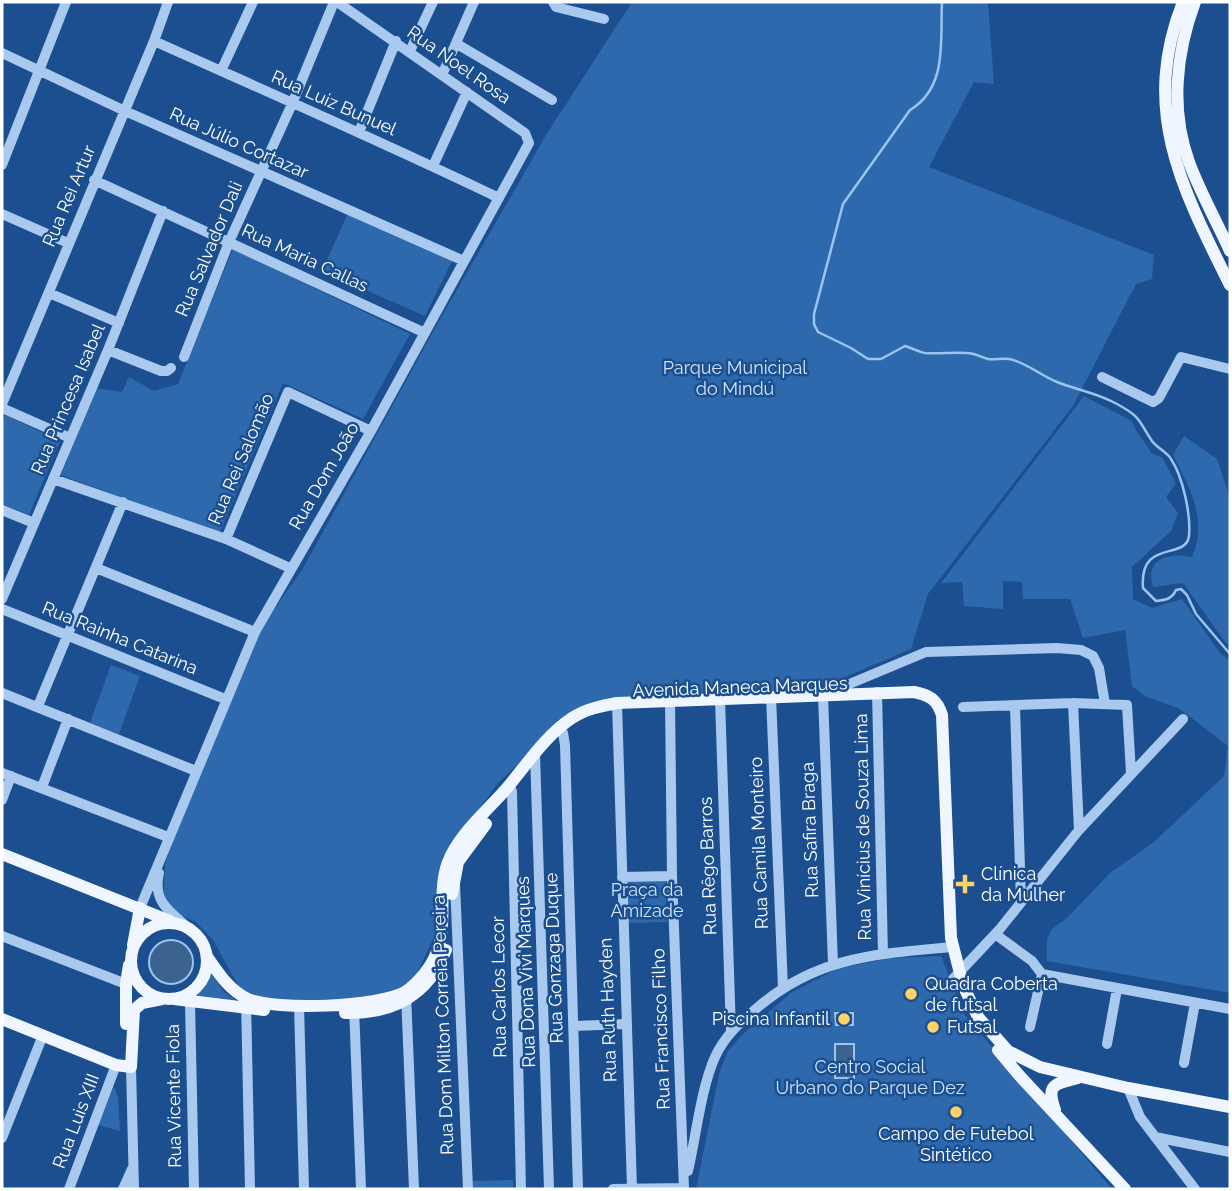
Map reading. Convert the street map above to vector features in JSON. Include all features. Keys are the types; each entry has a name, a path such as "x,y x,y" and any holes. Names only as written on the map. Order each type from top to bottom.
{"main road":[{"path":"1192,4 1179,60 1180,122 1189,163 1230,251"},
{"path":"1192,4 1173,29 1165,76 1168,130 1180,173 1230,285"},
{"name":"Avenida Maneca Marques","path":"168,999 299,1009 387,1008 426,984 440,966 446,951 452,867 510,789 562,730 596,712 617,706 670,703 877,695 920,699 931,707 934,713 949,948 956,976 973,1020 1018,1074 1125,1189"},
{"path":"2,854 140,908 198,935 208,958 246,1004"},
{"name":"Rua Dom João","path":"131,1048 125,1012 126,984 140,908"},
{"path":"168,999 146,991 139,985 132,968 132,955 141,935 147,929 155,925 178,924"},
{"path":"2,1019 116,1065 131,1067 134,1010 142,1003 184,997 199,985 207,968 208,958"},
{"name":"Avenida Maneca Marques","path":"956,976 978,1017 1008,1051 1033,1065 1081,1078 1230,1107"},
{"path":"1057,1117 1050,1098 1052,1087 1081,1078"}],"street":[{"path":"2,165 66,2"},
{"name":"Rua Rei Artur","path":"2,406 168,2"},
{"path":"221,71 253,2"},
{"name":"Rua Noel Rosa","path":"335,2 396,41 525,133"},
{"name":"Rua Salvador Dali","path":"184,357 229,242 335,2"},
{"path":"410,51 433,2"},
{"path":"442,75 474,2"},
{"path":"553,2 556,8 604,19"},
{"name":"Rua Luiz Bunuel","path":"154,41 499,198"},
{"path":"359,132 396,41"},
{"path":"457,44 552,100"},
{"name":"Rua Júlio Cortazar","path":"2,53 125,111 464,261"},
{"path":"433,166 467,92"},
{"name":"Rua Dom João","path":"140,908 255,632 371,431 527,149 528,137 525,133"},
{"name":"Rua Maria Callas","path":"94,180 425,333"},
{"name":"Rua Princesa Isabel","path":"2,598 108,350 163,211"},
{"path":"2,214 68,243"},
{"path":"49,293 119,323"},
{"path":"108,350 161,371 171,368"},
{"path":"1102,377 1153,402 1158,398 1181,357 1230,369"},
{"name":"Rua Rei Salomão","path":"226,539 288,392 371,431"},
{"path":"2,406 70,438"},
{"path":"53,479 226,539 290,568"},
{"path":"38,706 123,502"},
{"path":"2,510 34,523"},
{"path":"96,568 255,632"},
{"name":"Rua Rainha Catarina","path":"2,609 225,699"},
{"path":"823,698 926,652 1057,648 1081,650 1093,656 1099,668 1105,704"},
{"path":"2,693 196,771"},
{"name":"Rua Vinícius de Souza Lima","path":"877,695 883,954"},
{"name":"Rua Safira Braga","path":"823,698 833,964"},
{"name":"Rua Camila Monteiro","path":"771,699 783,988"},
{"name":"Rua Rêgo Barros","path":"720,701 732,1032"},
{"name":"Rua Francisco Filho","path":"670,703 672,876 684,1189"},
{"path":"1073,703 1079,830"},
{"path":"962,707 1073,703 1128,706 1131,774"},
{"name":"Rua Ruth Hayden","path":"617,706 632,1189"},
{"path":"1016,706 1021,902"},
{"path":"42,787 68,719"},
{"path":"956,976 995,934 1079,830 1183,719"},
{"name":"Rua Gonzaga Duque","path":"562,730 578,1189"},
{"name":"Rua Dona Vivi Marques","path":"536,758 549,1189"},
{"path":"2,800 6,775 42,787 166,842"},
{"name":"Rua Carlos Lecor","path":"510,789 521,1189"},
{"name":"Rua Dom João","path":"166,842 157,879 158,899 178,924"},
{"name":"Rua Dom Milton Correia Pereira","path":"452,867 468,1189"},
{"path":"622,877 672,876"},
{"path":"995,934 1032,961 1042,974 1230,1009"},
{"path":"2,936 126,984"},
{"path":"613,1189 684,1189 709,1074 722,1045 758,1007 783,988 805,975 833,964 883,954 949,948"},
{"path":"1030,1027 1042,974"},
{"path":"1107,1044 1117,989"},
{"path":"407,996 414,1189"},
{"name":"Rua Vicente Fiola","path":"190,1002 194,1189"},
{"path":"1184,1063 1195,1003"},
{"path":"246,1004 250,1189"},
{"path":"299,1009 304,1189"},
{"path":"354,1009 361,1189"},
{"path":"574,1026 626,1024"},
{"path":"2,1138 5,1122 43,1035"},
{"name":"Rua Luis XIII","path":"69,1189 116,1065"},
{"path":"131,1067 134,1189"},
{"path":"1128,1088 1140,1117 1195,1189"},
{"path":"1155,1137 1230,1152"},
{"path":"123,1189 134,1164"}],"green space":[{"name":"Parque Municipal do Mindú","path":"632,2 988,2 994,84 974,82 929,167 1154,255 1152,279 1136,284 1073,406 928,594 911,649 824,686 797,691 612,700 534,749 499,782 443,857 435,934 414,980 383,999 294,1004 244,996 213,940 196,922 176,913 169,906 164,892 165,864 173,841 257,633 302,570 434,330 546,135"},
{"path":"349,211 454,257 425,316 322,271"},
{"path":"233,249 410,334 363,419 283,383 219,534 61,475 96,388 122,392 129,377 154,391 178,384"},
{"path":"1084,396 1132,421 1151,453 1162,457 1176,483 1166,497 1178,513 1171,531 1132,567 1133,599 1152,608 1182,599 1220,653 1230,661 1230,993 1047,961 1047,939 1052,929 1068,917 1110,873 1154,842 1224,776 1228,746 1180,709 1145,696 1132,686 1125,630 1083,638 1070,599 1023,599 1022,582 1003,581 1003,609 964,606 962,582 941,583"},
{"path":"5,415 60,441 29,515 2,504 2,424"},
{"path":"1184,436 1217,459 1230,498 1230,646 1183,583 1153,587 1152,569 1156,563 1168,557 1192,557 1196,543 1198,517 1195,504 1173,455"},
{"path":"111,665 140,676 119,734 90,723"},
{"name":"Praça da Amizade","path":"665,878 667,922 628,923 627,879"},
{"name":"Centro Social Urbano do Parque Dez","path":"941,956 964,1014 1112,1189 696,1189 719,1074 728,1051 742,1035 792,992 839,968 892,958"},
{"path":"209,969 224,992 243,1005 185,999 200,991"},
{"path":"114,1086 118,1097 120,1131 98,1125"},
{"path":"513,1180 513,1189 472,1189 472,1181"}],"shaded area":[{"path":"171,940 186,947 193,962 186,977 171,984 156,977 149,962 156,947"},
{"name":"Piscina Infantil","path":"835,1013 853,1013 853,1025 836,1025"},
{"path":"835,1044 854,1044 854,1078 835,1078"}],"waterway":[{"path":"942,2 940,62 931,89 910,110 843,204 814,314 814,324 818,332 868,359 881,359 905,346 925,353 970,353 988,359 1009,359 1057,382 1110,400 1131,412 1175,467 1189,518 1189,536 1186,543 1180,548 1155,556 1148,562 1143,588 1156,601 1168,599 1176,590 1181,589 1196,614 1230,654"}],"place":[{"name":"Clínica da Mulher","path":"965,884"},
{"name":"Quadra Coberta de futsal","path":"911,994"},
{"name":"Piscina Infantil","path":"844,1019"},
{"name":"Futsal","path":"933,1027"},
{"name":"Campo de Futebol Sintético","path":"956,1112"}]}
